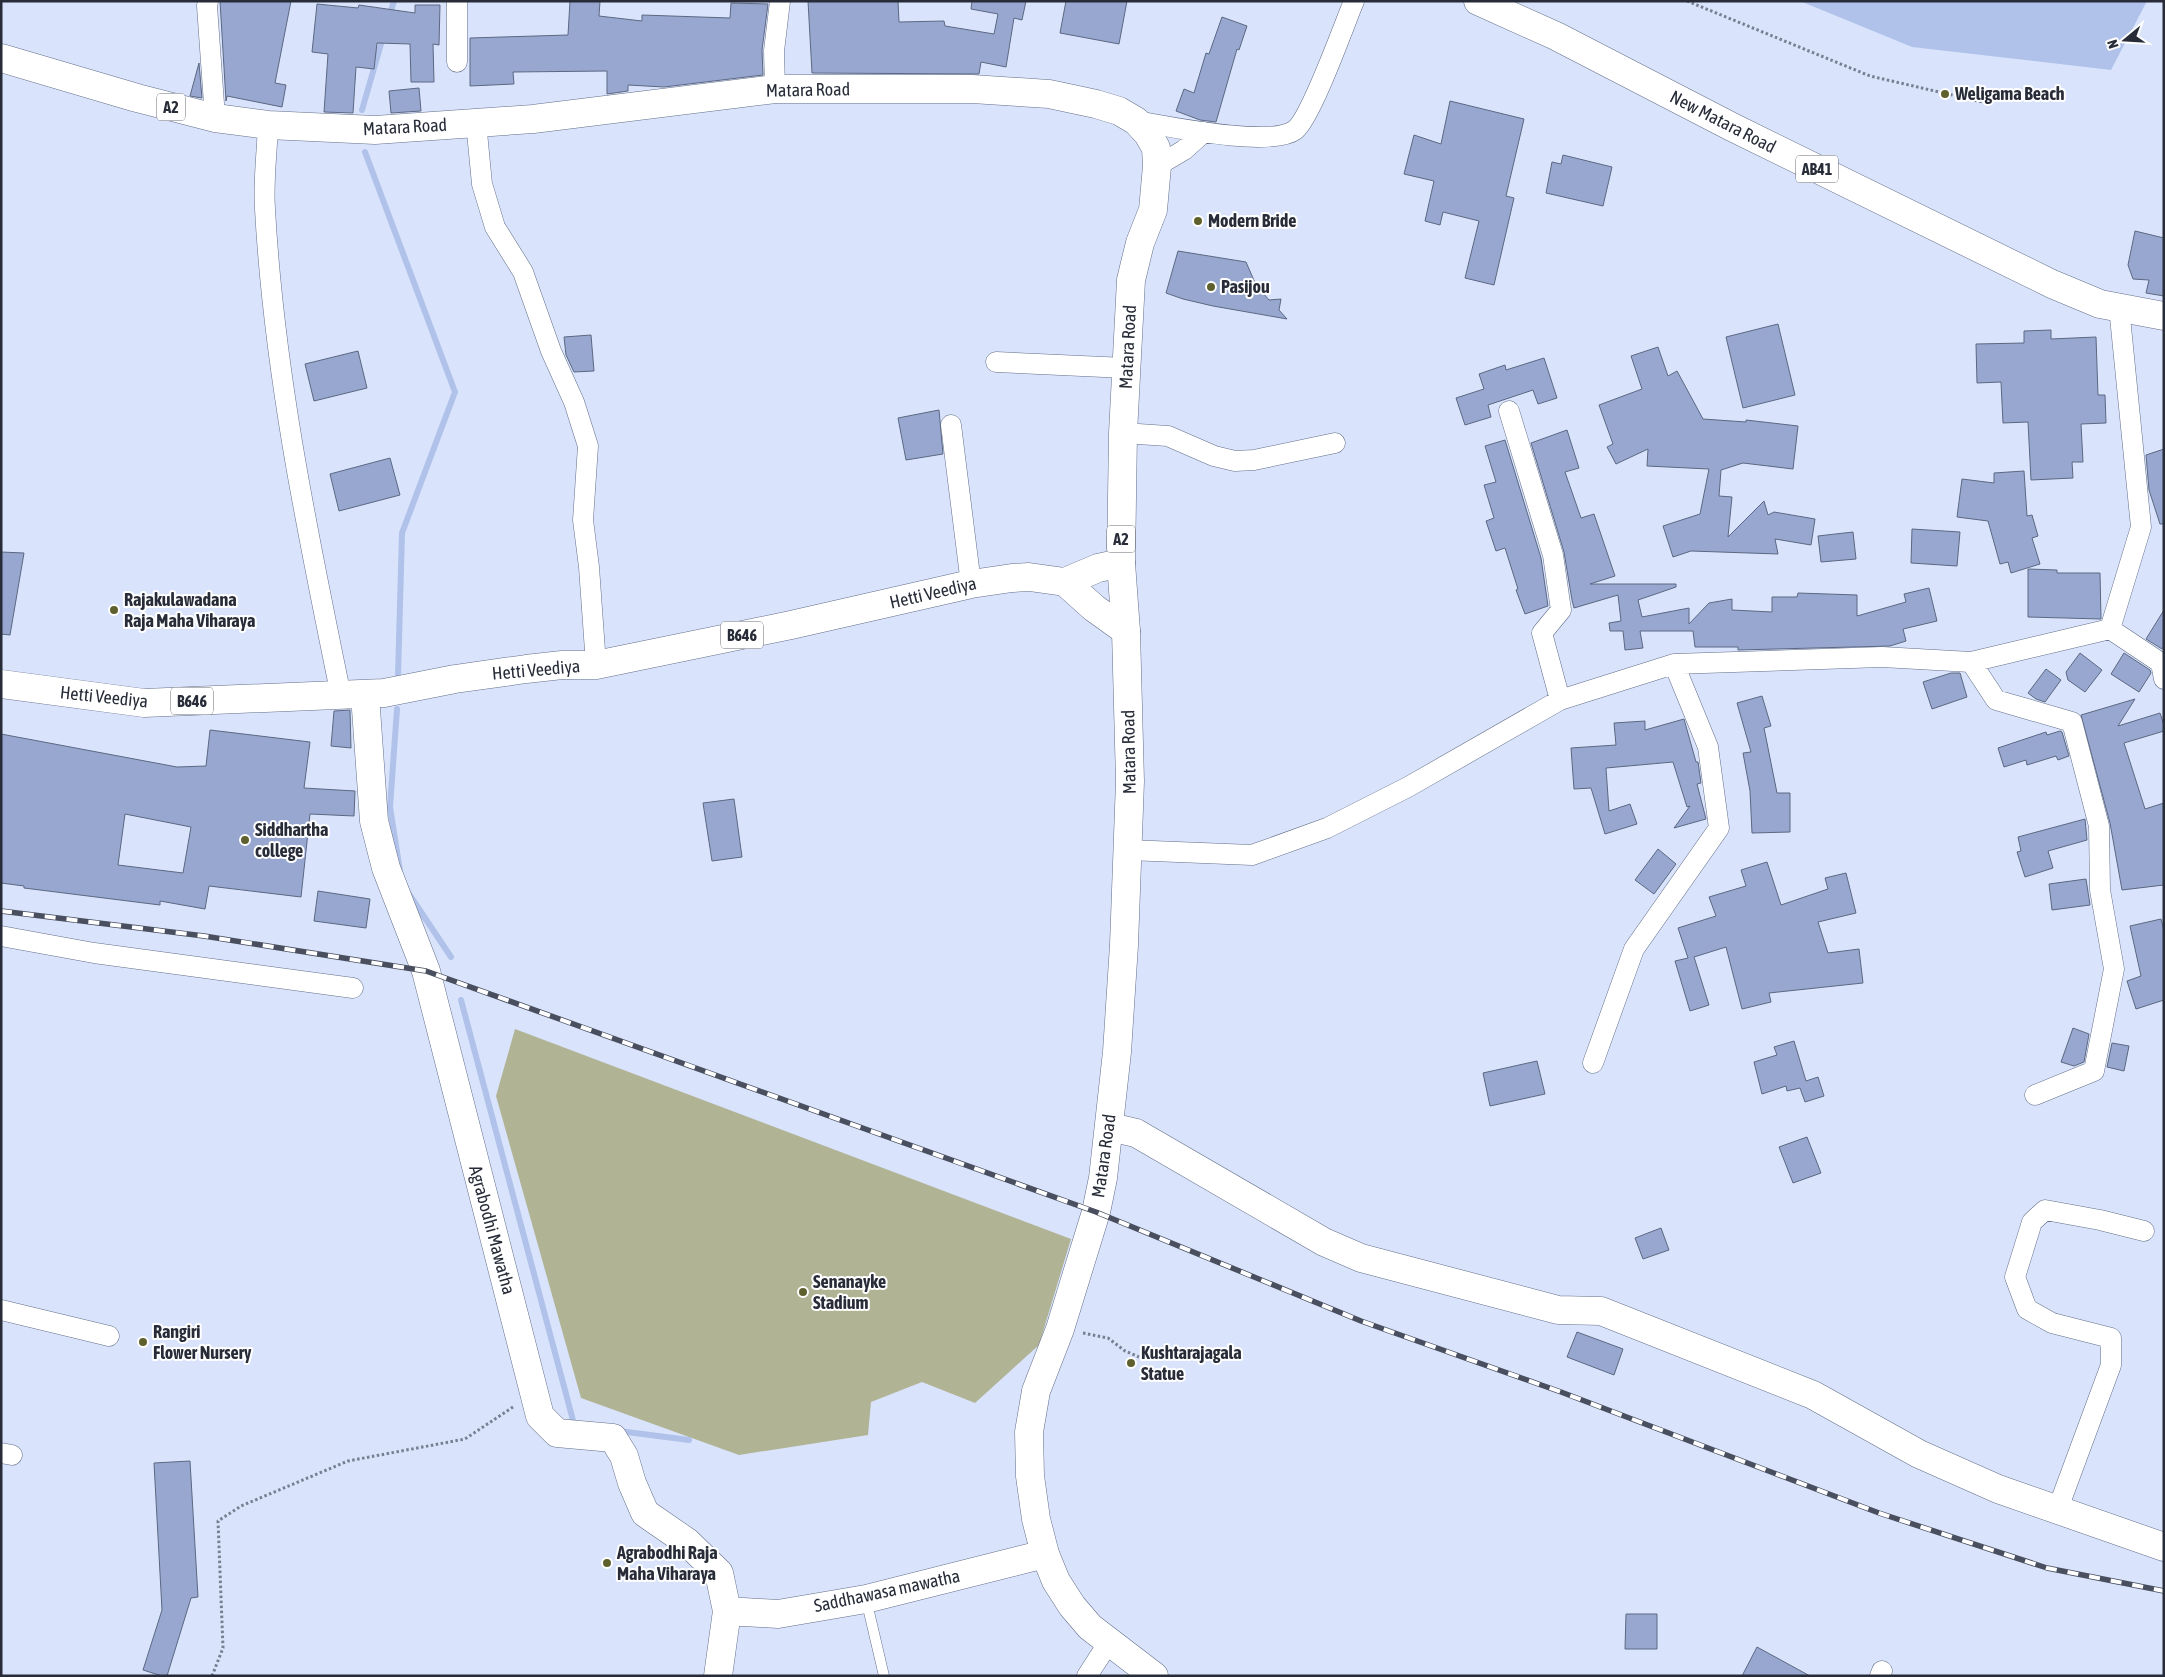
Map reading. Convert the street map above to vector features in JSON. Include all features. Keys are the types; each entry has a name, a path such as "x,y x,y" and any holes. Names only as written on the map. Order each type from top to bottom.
{"main road":[{"name":"New Matara Road","path":"1478,1 1556,36 1982,251 2100,304 2164,316"},
{"name":"Matara Road","path":"1,58 137,98 215,118 268,125 375,130 533,119 775,89 1022,91 1057,95 1119,111 1136,120 1148,134 1156,148 1157,166 1153,210 1140,243 1132,280 1123,433 1121,563 1126,631 1130,781 1117,1052 1110,1127 1096,1212 1060,1329 1036,1391 1029,1432 1030,1476 1034,1511 1045,1554 1056,1581 1072,1606 1090,1626 1154,1676"},
{"path":"1121,563 1098,568 1065,582 1094,608 1126,631"},
{"name":"Hetti Veediya","path":"1,684 144,703 363,695 418,688 455,679 526,669 596,665 791,625 995,579 1029,577 1065,582"},
{"name":"Agrabodhi Mawatha","path":"363,695 374,820 386,868 426,971 540,1416 557,1433 613,1438 624,1456 632,1483 645,1513 686,1542 719,1573 727,1611 718,1676"},
{"path":"1110,1127 1136,1133 1324,1242 1361,1258 1558,1310 1601,1311 1813,1395 1918,1454 1998,1489 2164,1547"},
{"name":"Saddhawasa mawatha","path":"727,1611 778,1614 866,1598 1045,1554"}],"street":[{"path":"208,1 215,118"},
{"path":"457,1 457,62"},
{"path":"775,89 774,51 780,1"},
{"path":"1136,120 1204,132 1265,137 1280,136 1295,130 1310,107 1354,1"},
{"path":"476,122 482,184 495,227 523,272 551,351 574,402 588,446 583,520 589,568 596,665"},
{"path":"268,125 265,207 282,379 303,509 363,695"},
{"path":"1157,166 1184,150 1204,132"},
{"path":"2110,629 2141,527 2120,307"},
{"path":"996,362 1126,368"},
{"path":"1509,411 1553,555 1561,610 1542,633 1560,700"},
{"path":"951,425 971,584"},
{"path":"1123,433 1168,436 1214,456 1235,461 1254,460 1335,443"},
{"path":"1128,850 1252,855 1327,828 1408,787 1560,700 1674,664 1882,657 1971,662 2110,629 2161,663 2164,679"},
{"path":"1971,662 1996,700 2072,722 2099,826 2100,890 2114,968 2094,1071 2035,1096"},
{"path":"1593,1063 1634,949 1719,828 1708,747 1674,664"},
{"path":"1,936 94,953 353,988"},
{"path":"2057,1511 2111,1365 2111,1338 2052,1322 2027,1309 2014,1277 2032,1222 2045,1210 2100,1220 2144,1231"},
{"path":"1,1310 109,1336"},
{"path":"1087,1676 1109,1642"}],"lane":[{"path":"866,1598 884,1676"}],"path":[{"path":"1687,1 1870,76 1991,104"},
{"path":"1060,1329 1108,1338 1125,1351 1140,1357"},
{"path":"212,1676 223,1648 218,1521 241,1506 348,1461 465,1439 534,1392"}],"green space":[{"name":"Senanayke Stadium","path":"515,1029 1071,1239 1039,1345 975,1403 922,1382 871,1402 868,1435 739,1455 581,1398 496,1096"}],"water":[{"path":"1800,1 2147,1 2111,70 1912,47"}],"building":[{"path":"220,1 291,1 275,83 286,85 282,107 227,96 226,101"},
{"path":"570,1 600,1 599,16 642,21 642,15 730,18 731,3 768,4 762,50 763,75 664,87 628,85 628,91 607,94 607,71 513,72 514,84 470,86 470,38 568,35"},
{"path":"808,1 898,1 899,22 944,21 945,26 994,34 998,14 971,9 972,1 1026,1 1022,20 1014,18 1006,67 981,62 979,74 812,73"},
{"path":"1066,1 1127,1 1119,44 1060,33"},
{"path":"317,4 358,8 359,5 415,13 415,5 440,5 439,45 433,44 434,82 411,82 410,44 377,43 374,69 356,67 353,113 324,112 328,54 312,52"},
{"path":"1222,17 1247,26 1239,50 1237,49 1216,122 1200,120 1176,111 1184,89 1194,93 1206,53 1209,54"},
{"path":"199,63 202,98 190,96"},
{"path":"419,88 421,111 391,113 389,91"},
{"path":"1450,101 1524,119 1506,196 1514,198 1494,285 1465,278 1479,221 1443,212 1440,225 1425,221 1434,181 1404,174 1414,135 1441,144"},
{"path":"1563,155 1612,167 1603,206 1546,193 1552,162 1561,164"},
{"path":"2135,231 2164,238 2164,296 2146,293 2149,280 2133,279 2128,265"},
{"path":"1178,251 1246,262 1256,285 1269,300 1281,299 1279,310 1287,319 1213,306 1166,293"},
{"path":"1778,324 1795,395 1743,408 1726,337"},
{"path":"2051,330 2051,339 2096,337 2098,395 2105,395 2106,423 2081,424 2083,462 2072,462 2073,478 2031,480 2028,422 2003,423 2001,382 1977,383 1976,344 2024,343 2024,331"},
{"path":"591,335 594,371 574,372 566,355 564,337"},
{"path":"1658,347 1668,376 1677,371 1703,419 1746,422 1746,420 1798,426 1793,469 1743,463 1721,470 1719,496 1732,497 1728,537 1764,501 1768,515 1774,512 1815,519 1811,545 1775,539 1778,554 1691,551 1673,557 1663,526 1700,514 1709,469 1647,466 1648,449 1616,464 1607,447 1613,444 1599,405 1642,389 1631,356"},
{"path":"358,351 367,388 314,401 305,364"},
{"path":"1544,358 1557,398 1538,404 1533,390 1488,405 1491,417 1465,425 1456,398 1484,389 1479,374 1505,365 1506,370"},
{"path":"939,410 943,454 906,460 898,418"},
{"path":"1567,430 1579,468 1565,472 1581,518 1594,514 1615,576 1590,584 1676,584 1676,587 1638,600 1642,617 1689,608 1689,624 1709,603 1732,599 1732,610 1772,612 1772,597 1797,597 1798,593 1857,595 1857,616 1906,602 1904,594 1929,588 1937,621 1903,629 1906,641 1890,646 1738,650 1738,647 1695,647 1693,631 1640,631 1643,648 1625,650 1623,631 1610,631 1609,623 1621,621 1618,595 1574,608 1564,552 1531,443"},
{"path":"1505,440 1541,558 1548,606 1525,614 1516,590 1518,589 1505,548 1496,551 1486,521 1494,518 1484,485 1496,482 1485,446"},
{"path":"2164,449 2164,524 2160,524 2149,490 2146,455"},
{"path":"390,458 400,495 339,511 330,474"},
{"path":"2024,471 2027,516 2032,515 2038,536 2032,538 2040,564 2011,573 2008,562 2000,564 1988,521 1957,517 1962,479 1994,483 1994,473"},
{"path":"1912,529 1960,532 1957,566 1911,563"},
{"path":"1853,532 1856,559 1821,562 1818,536"},
{"path":"1,552 24,553 10,635 1,634"},
{"path":"2028,569 2057,570 2057,573 2100,573 2101,619 2028,617"},
{"path":"2164,610 2164,645 2162,649 2146,639"},
{"path":"2080,653 2102,670 2085,692 2068,680 2066,672"},
{"path":"2124,653 2150,670 2151,673 2139,692 2111,674"},
{"path":"2046,669 2061,680 2045,702 2036,699 2028,693"},
{"path":"1951,673 1960,673 1967,697 1932,709 1923,682"},
{"path":"1762,696 1771,726 1764,728 1777,793 1790,793 1790,832 1752,833 1750,791 1743,753 1751,752 1737,703"},
{"path":"2135,699 2118,726 2160,713 2164,725 2164,731 2124,743 2145,809 2164,803 2164,885 2122,890 2110,823 2081,715"},
{"path":"350,710 351,748 331,746 334,711"},
{"path":"1684,719 1696,762 1698,762 1701,783 1697,784 1706,819 1674,828 1690,806 1687,807 1673,762 1606,768 1609,811 1630,804 1637,824 1605,834 1591,788 1574,789 1571,748 1616,745 1614,723 1645,721 1645,730"},
{"path":"210,730 310,742 304,788 355,791 354,816 310,814 301,897 209,886 205,909 160,901 160,905 24,888 24,886 1,883 1,734 177,767 206,766","holes":["125,814 191,827 183,873 118,865"]},
{"path":"2046,732 2047,735 2062,732 2069,756 2058,760 2056,756 2027,765 2026,760 2004,767 1998,748"},
{"path":"734,799 742,857 712,861 703,803"},
{"path":"2085,819 2087,840 2048,851 2053,868 2025,877 2017,852 2021,851 2018,837"},
{"path":"1658,849 1676,864 1654,894 1635,880"},
{"path":"1767,862 1781,905 1828,889 1825,878 1846,873 1856,913 1818,922 1828,953 1859,949 1863,983 1769,993 1771,1002 1742,1009 1726,947 1694,957 1709,1005 1690,1011 1675,961 1688,958 1678,928 1716,916 1709,897 1746,886 1741,870"},
{"path":"2086,879 2090,905 2052,910 2049,884"},
{"path":"318,891 370,899 366,928 314,921"},
{"path":"2161,919 2164,931 2164,1000 2136,1009 2127,981 2141,976 2130,926"},
{"path":"2073,1028 2089,1034 2084,1062 2074,1066 2061,1062"},
{"path":"1794,1041 1806,1081 1818,1077 1824,1096 1805,1102 1800,1088 1787,1091 1786,1086 1762,1094 1754,1062 1777,1055 1774,1047"},
{"path":"2112,1043 2129,1046 2124,1071 2107,1067"},
{"path":"1537,1061 1545,1094 1490,1106 1483,1073"},
{"path":"1807,1137 1821,1173 1793,1183 1779,1147"},
{"path":"1661,1228 1669,1250 1643,1259 1635,1238"},
{"path":"1577,1332 1623,1349 1614,1375 1567,1357"},
{"path":"190,1461 198,1597 191,1598 167,1676 162,1676 143,1670 162,1610 154,1463"},
{"path":"1626,1614 1657,1614 1657,1649 1625,1649"},
{"path":"1757,1647 1810,1676 1742,1676"}],"waterway":[{"path":"389,17 394,1"},
{"path":"362,110 383,37"},
{"path":"365,152 455,392 402,533 398,676"},
{"path":"397,709 390,807 400,871"},
{"path":"409,894 451,957"},
{"path":"461,1000 574,1424 577,1425"},
{"path":"619,1431 689,1440"}],"railway":[{"path":"1,911 204,936 426,971 1096,1212 1361,1321 1561,1392 1879,1513 2047,1568 2164,1591"}],"place":[{"name":"Weligama Beach","path":"1945,94"},
{"name":"Modern Bride","path":"1198,221"},
{"name":"Pasijou","path":"1211,287"},
{"name":"Rajakulawadana Raja Maha Viharaya","path":"114,610"},
{"name":"Siddhartha college","path":"245,840"},
{"name":"Senanayke Stadium","path":"803,1292"},
{"name":"Rangiri Flower Nursery","path":"143,1342"},
{"name":"Kushtarajagala Statue","path":"1131,1363"},
{"name":"Agrabodhi Raja Maha Viharaya","path":"607,1563"}]}
